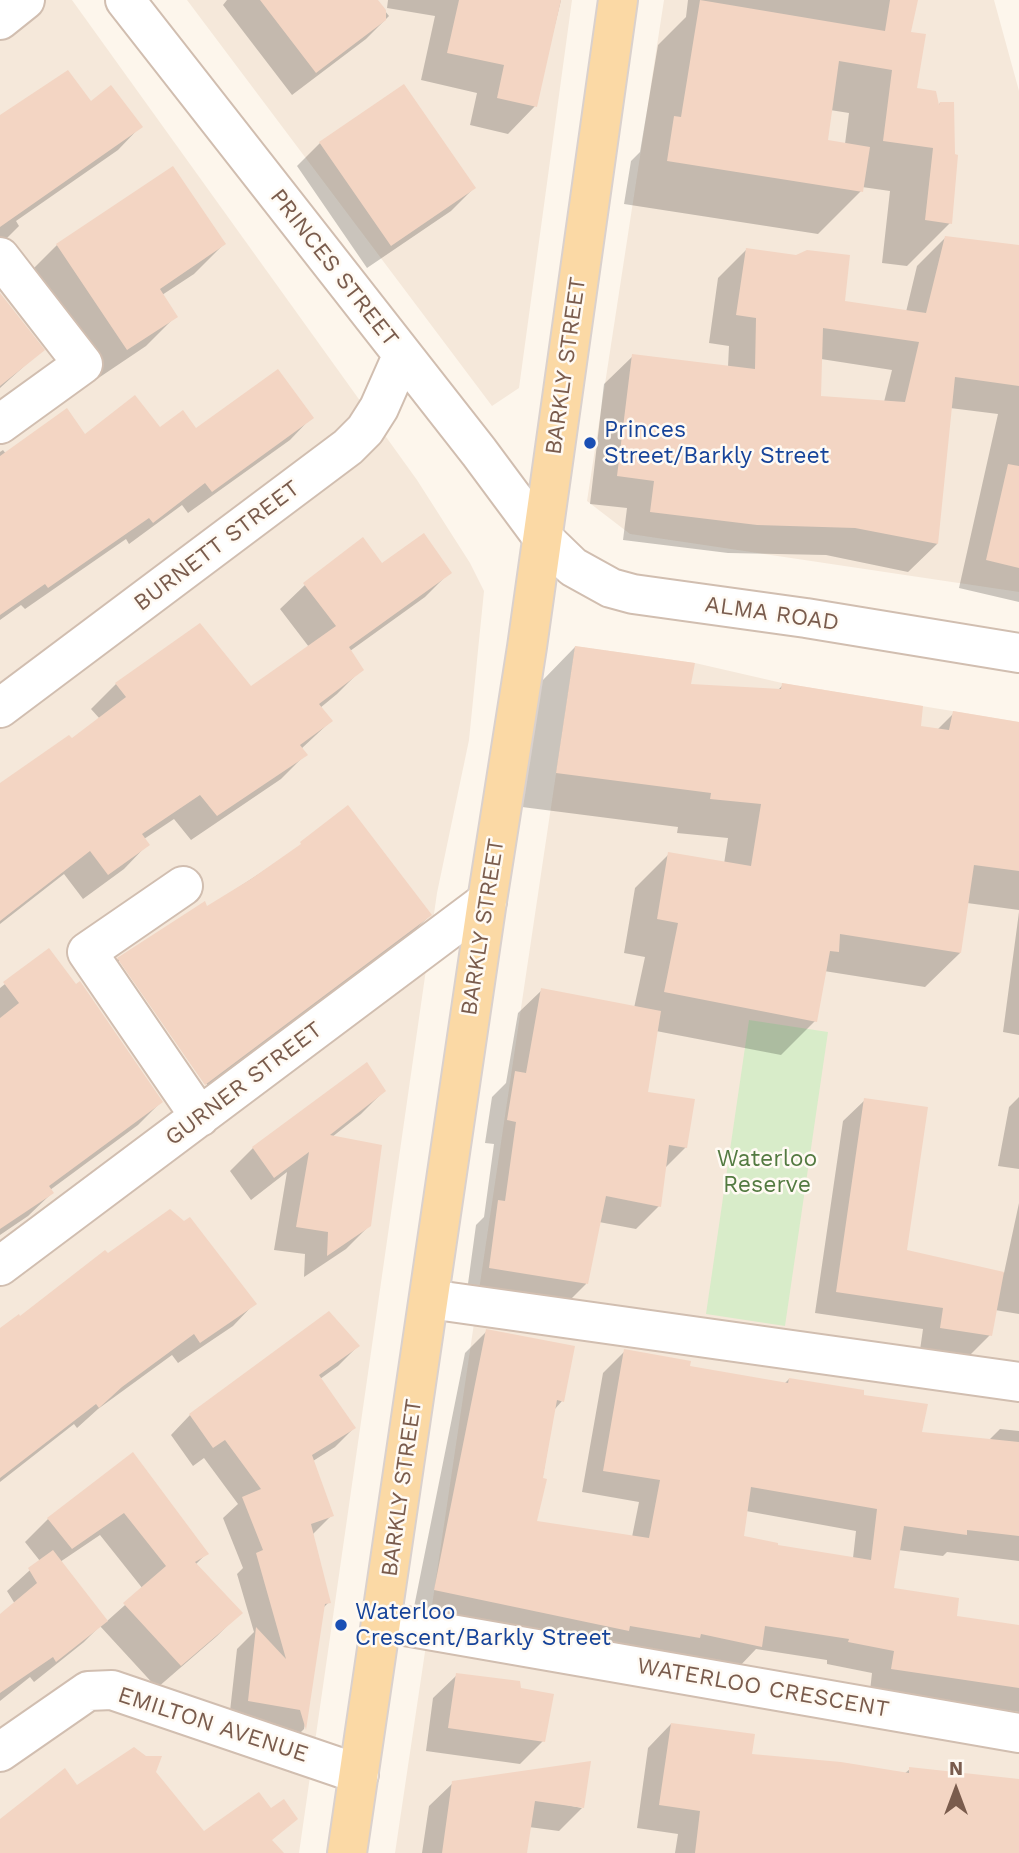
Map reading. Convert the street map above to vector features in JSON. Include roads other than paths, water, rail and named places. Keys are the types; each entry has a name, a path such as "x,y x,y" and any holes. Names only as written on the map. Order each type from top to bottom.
{"main road":[{"name":"BARKLY STREET","path":"347,1853 542,537 618,0"}],"street":[{"path":"0,20 24,0"},
{"name":"PRINCES STREET","path":"125,0 515,498 542,537"},
{"path":"0,257 83,364 0,424"},
{"name":"BURNETT STREET","path":"0,708 348,447 365,430 379,408 402,356"},
{"name":"ALMA ROAD","path":"542,537 573,568 611,588 633,594 806,618 1019,653"},
{"path":"183,886 87,952 200,1117"},
{"name":"GURNER STREET","path":"0,1266 487,901"},
{"path":"429,1299 1019,1382"},
{"name":"WATERLOO CRESCENT","path":"382,1622 1019,1732"},
{"name":"EMILTON AVENUE","path":"0,1752 89,1691 112,1690 359,1774"}],"place":[{"name":"Princes Street/Barkly Street","path":"590,443"},
{"name":"Waterloo Crescent/Barkly Street","path":"341,1625"}],"park label":[{"name":"Waterloo Reserve","path":"767,1172"}]}
